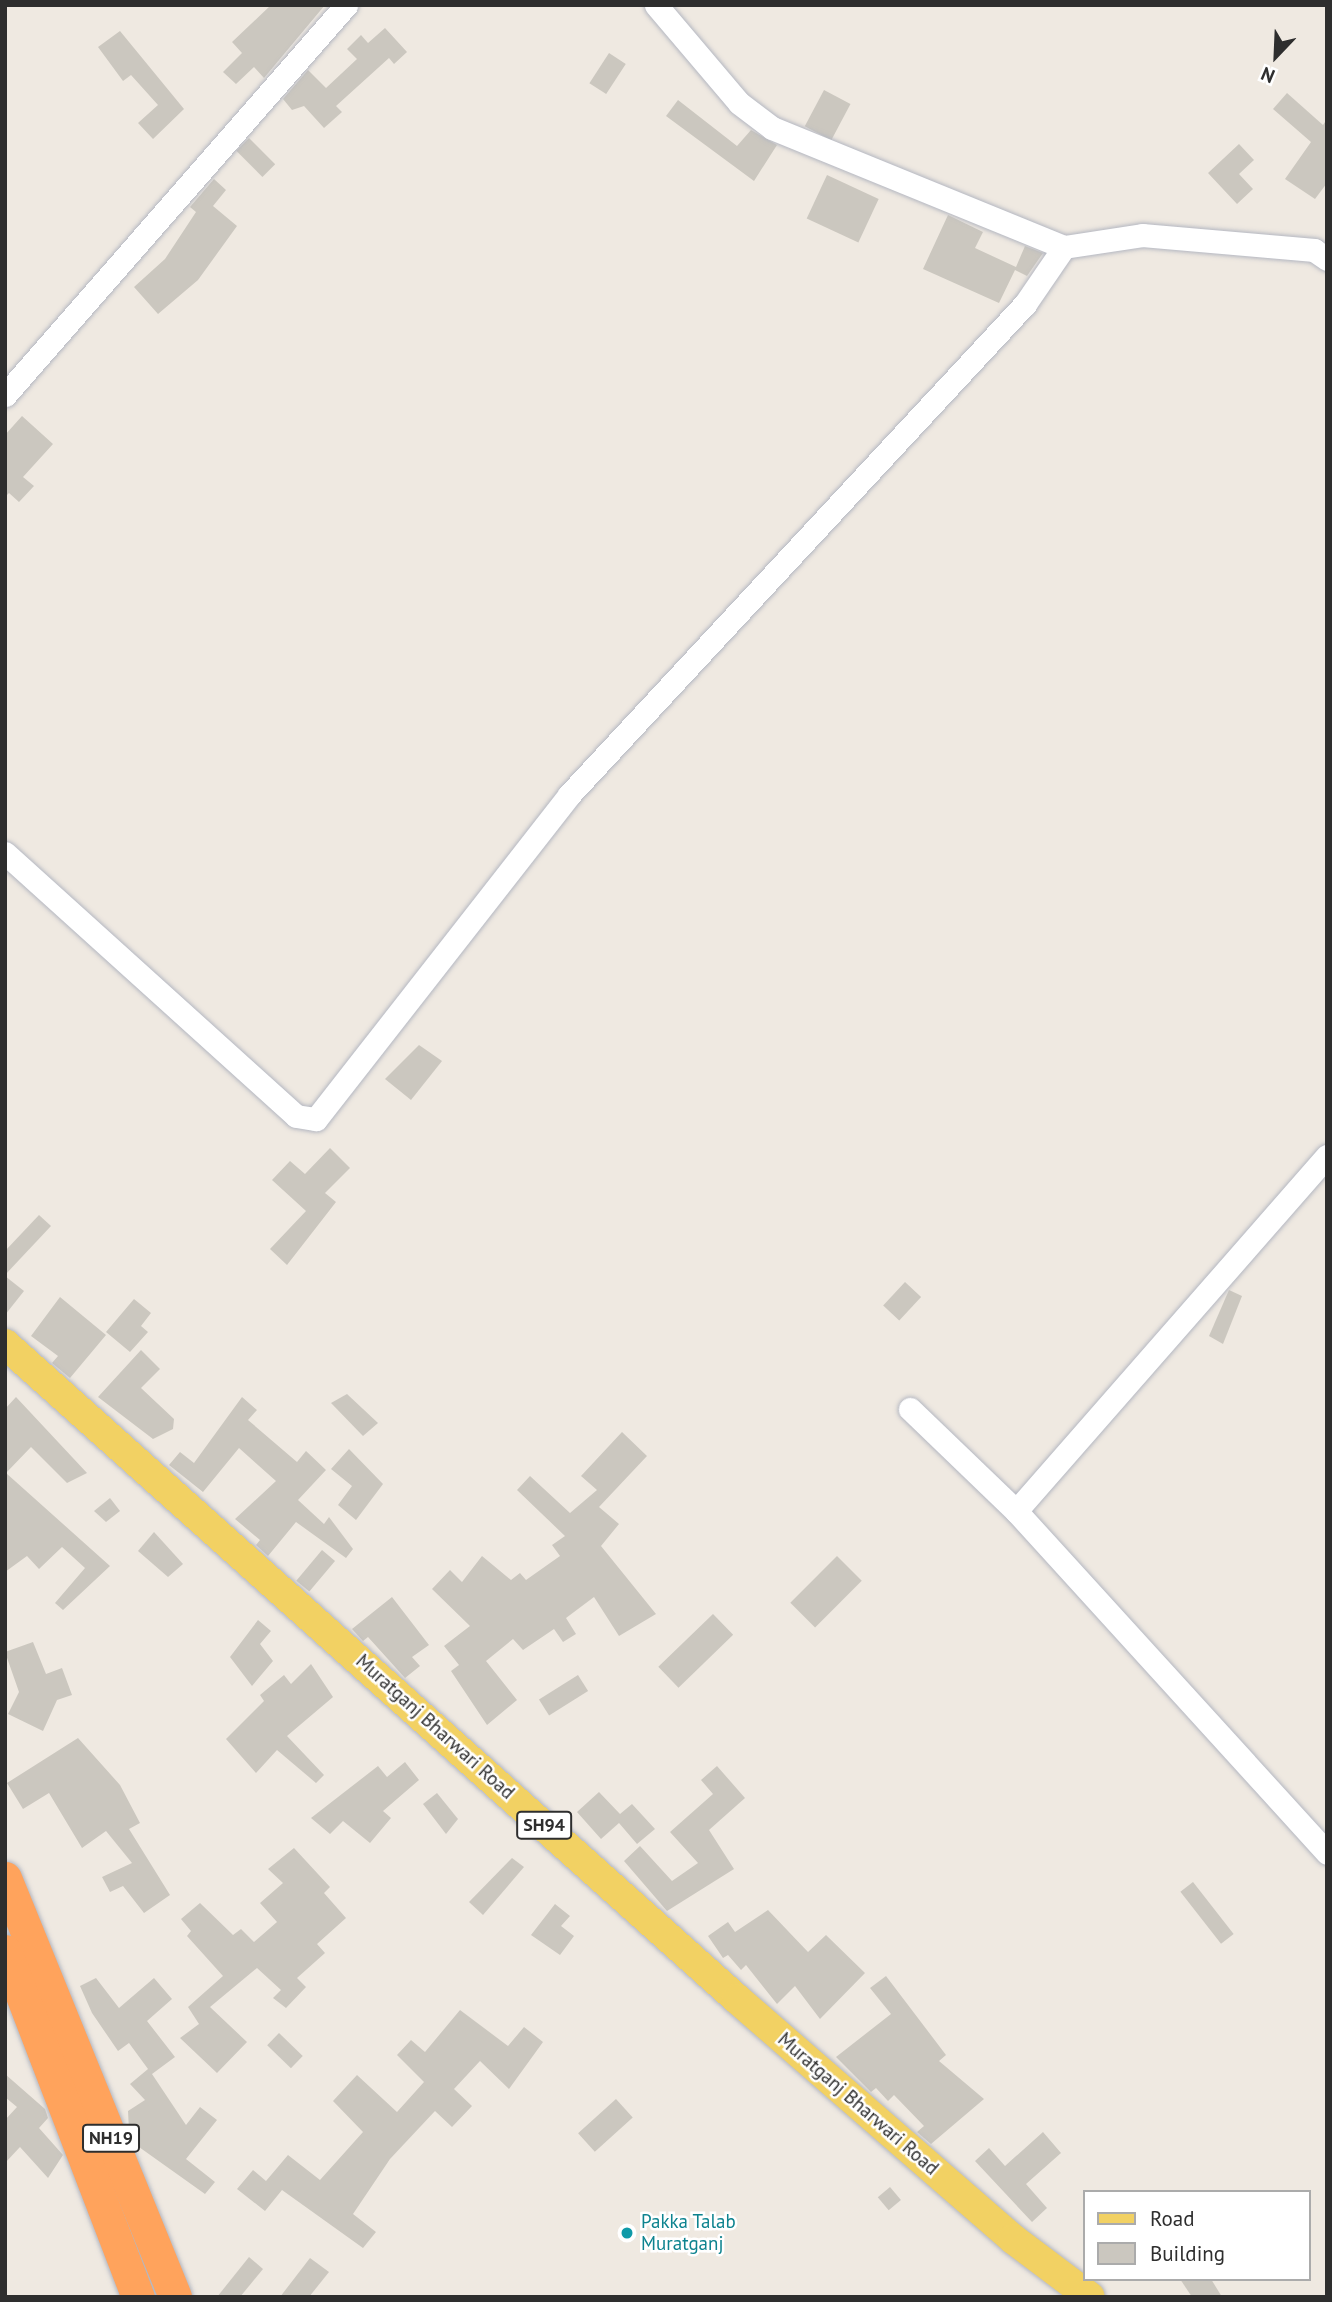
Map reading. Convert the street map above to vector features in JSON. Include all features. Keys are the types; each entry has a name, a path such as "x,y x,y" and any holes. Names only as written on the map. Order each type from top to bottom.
{"highway":[{"name":"NH19","path":"5,1878 175,2297"},
{"name":"NH19","path":"5,1951 138,2297"}],"main road":[{"name":"Muratganj Bharwari Road","path":"5,1345 1060,2287 1090,2297"}],"street":[{"path":"5,395 346,5"},
{"path":"656,5 739,103 772,128 1064,247 1142,235 1314,250 1327,259"},
{"path":"5,853 296,1116 316,1119 569,795 1026,304 1064,247"},
{"path":"1016,1511 1327,1156"},
{"path":"911,1409 1016,1511 1327,1853"}],"building":[{"path":"271,5 325,5 264,78 254,67 236,84 223,72 242,53 232,42"},
{"path":"385,28 407,52 394,64 389,58 336,106 342,112 324,128 304,106 292,110 283,99 308,70 326,88 357,59 347,49 361,35 368,43"},
{"path":"120,31 184,109 153,139 138,123 158,105 131,75 123,81 98,47"},
{"path":"609,53 626,64 606,94 589,83"},
{"path":"824,90 850,104 831,140 805,126"},
{"path":"1287,93 1323,125 1327,119 1327,183 1315,199 1285,179 1311,142 1273,109"},
{"path":"678,100 737,146 751,130 777,145 754,181 666,116"},
{"path":"249,138 275,164 262,177 236,151"},
{"path":"1239,144 1254,160 1239,174 1253,189 1237,204 1208,173"},
{"path":"827,175 879,199 858,243 807,219"},
{"path":"214,179 226,190 213,206 237,226 198,280 158,314 134,287 165,259 196,212 190,207"},
{"path":"948,215 983,232 975,248 1016,267 1025,246 1043,253 1027,276 1015,270 999,303 923,269"},
{"path":"22,416 53,444 23,477 34,486 19,502 9,493 5,497 5,435"},
{"path":"419,1045 442,1061 411,1100 385,1079"},
{"path":"330,1148 350,1168 325,1193 336,1202 287,1265 270,1249 306,1211 272,1180 290,1161 305,1174"},
{"path":"39,1215 51,1226 5,1275 5,1251"},
{"path":"5,1276 24,1291 5,1315"},
{"path":"905,1282 921,1297 899,1320 883,1305"},
{"path":"1229,1290 1242,1296 1223,1344 1209,1336"},
{"path":"60,1297 106,1335 70,1378 52,1363 58,1356 31,1336"},
{"path":"134,1299 151,1313 141,1326 148,1332 130,1352 106,1332"},
{"path":"141,1350 160,1369 141,1388 174,1419 173,1429 153,1439 98,1397"},
{"path":"347,1394 378,1423 363,1436 331,1403"},
{"path":"16,1397 87,1473 67,1483 31,1447 6,1473 110,1566 63,1610 55,1603 85,1568 62,1547 39,1569 27,1556 5,1572 5,1409"},
{"path":"242,1397 257,1410 248,1420 297,1462 306,1451 326,1470 298,1500 324,1524 329,1517 353,1549 346,1558 296,1522 268,1556 256,1545 260,1540 235,1519 276,1481 239,1448 203,1492 169,1465 180,1452 194,1463"},
{"path":"622,1432 647,1456 599,1507 619,1524 601,1546 656,1614 619,1636 594,1597 566,1618 576,1634 563,1642 554,1629 523,1650 513,1639 486,1661 517,1700 487,1725 451,1671 459,1665 444,1646 470,1626 432,1589 450,1570 462,1582 482,1556 511,1580 520,1573 526,1580 560,1556 552,1545 565,1536 517,1490 530,1476 570,1513 597,1490 581,1476"},
{"path":"349,1449 383,1484 356,1520 338,1505 352,1486 331,1469"},
{"path":"110,1498 120,1511 106,1522 94,1511"},
{"path":"154,1532 183,1564 168,1577 138,1551"},
{"path":"322,1550 335,1561 309,1592 296,1581"},
{"path":"837,1556 862,1581 815,1627 790,1603"},
{"path":"392,1597 429,1645 412,1657 420,1666 405,1678 368,1637 363,1641 352,1629"},
{"path":"713,1614 733,1635 678,1688 658,1667"},
{"path":"258,1620 271,1631 260,1644 273,1661 252,1686 230,1657"},
{"path":"33,1642 46,1674 62,1668 72,1695 57,1700 43,1731 8,1714 19,1692 5,1652"},
{"path":"311,1664 333,1697 287,1736 324,1775 316,1783 277,1750 256,1773 226,1739 264,1701 260,1695 284,1675 291,1684"},
{"path":"578,1675 588,1691 549,1715 539,1699"},
{"path":"78,1738 120,1785 140,1823 129,1829 170,1895 144,1913 123,1886 110,1892 102,1877 132,1863 106,1831 82,1848 49,1793 23,1809 7,1783"},
{"path":"405,1762 419,1780 383,1811 391,1818 370,1843 343,1821 330,1834 311,1818 378,1766 387,1777"},
{"path":"717,1766 745,1798 709,1830 734,1869 667,1911 624,1861 640,1846 672,1881 698,1863 670,1832 713,1794 701,1780"},
{"path":"599,1792 620,1814 632,1804 655,1829 637,1844 619,1823 601,1839 577,1812"},
{"path":"437,1793 458,1819 446,1834 423,1804"},
{"path":"294,1848 330,1887 324,1893 346,1918 317,1944 325,1953 297,1978 306,1987 286,2008 273,1998 281,1990 257,1968 210,2007 247,2042 217,2073 180,2038 199,2024 188,2007 223,1976 187,1936 191,1931 181,1919 200,1903 233,1935 241,1929 254,1942 277,1922 260,1903 283,1883 268,1869"},
{"path":"512,1858 524,1867 483,1915 469,1902"},
{"path":"1193,1882 1234,1934 1221,1944 1180,1892"},
{"path":"555,1904 570,1916 561,1926 574,1936 560,1955 531,1935"},
{"path":"768,1910 808,1952 826,1935 865,1973 820,2019 795,1986 777,2004 746,1965 741,1970 728,1955 723,1958 708,1936 728,1922 735,1932"},
{"path":"886,1976 946,2055 939,2061 984,2099 931,2144 917,2132 924,2126 894,2095 888,2101 876,2088 871,2092 836,2057 891,2014 870,1988"},
{"path":"96,1978 119,2008 154,1978 172,1999 147,2021 175,2057 152,2074 186,2125 200,2107 217,2120 186,2159 215,2182 205,2194 139,2147 129,2131 128,2111 145,2100 130,2084 148,2069 129,2043 118,2051 92,2013 80,1986"},
{"path":"460,2010 508,2046 524,2027 543,2042 509,2089 480,2061 454,2089 472,2106 452,2127 435,2111 390,2159 353,2214 376,2232 363,2248 282,2190 265,2211 237,2189 253,2170 266,2181 288,2155 320,2180 363,2132 333,2101 357,2075 397,2112 424,2082 397,2055 411,2040 425,2052"},
{"path":"279,2033 303,2056 291,2068 267,2045"},
{"path":"5,2074 45,2109 48,2118 39,2128 63,2155 48,2178 20,2147 5,2163 5,2120 17,2107 5,2097"},
{"path":"616,2099 633,2118 595,2152 578,2133"},
{"path":"1043,2132 1061,2153 1026,2184 1047,2208 1032,2222 975,2161 989,2148 1005,2166"},
{"path":"890,2187 901,2200 889,2210 878,2197"},
{"path":"249,2257 263,2269 240,2297 217,2297"},
{"path":"310,2258 329,2272 309,2297 280,2297"},
{"path":"1181,2281 1212,2281 1222,2297 1192,2297"}],"place":[{"name":"Pakka Talab Muratganj","path":"627,2233"}]}
